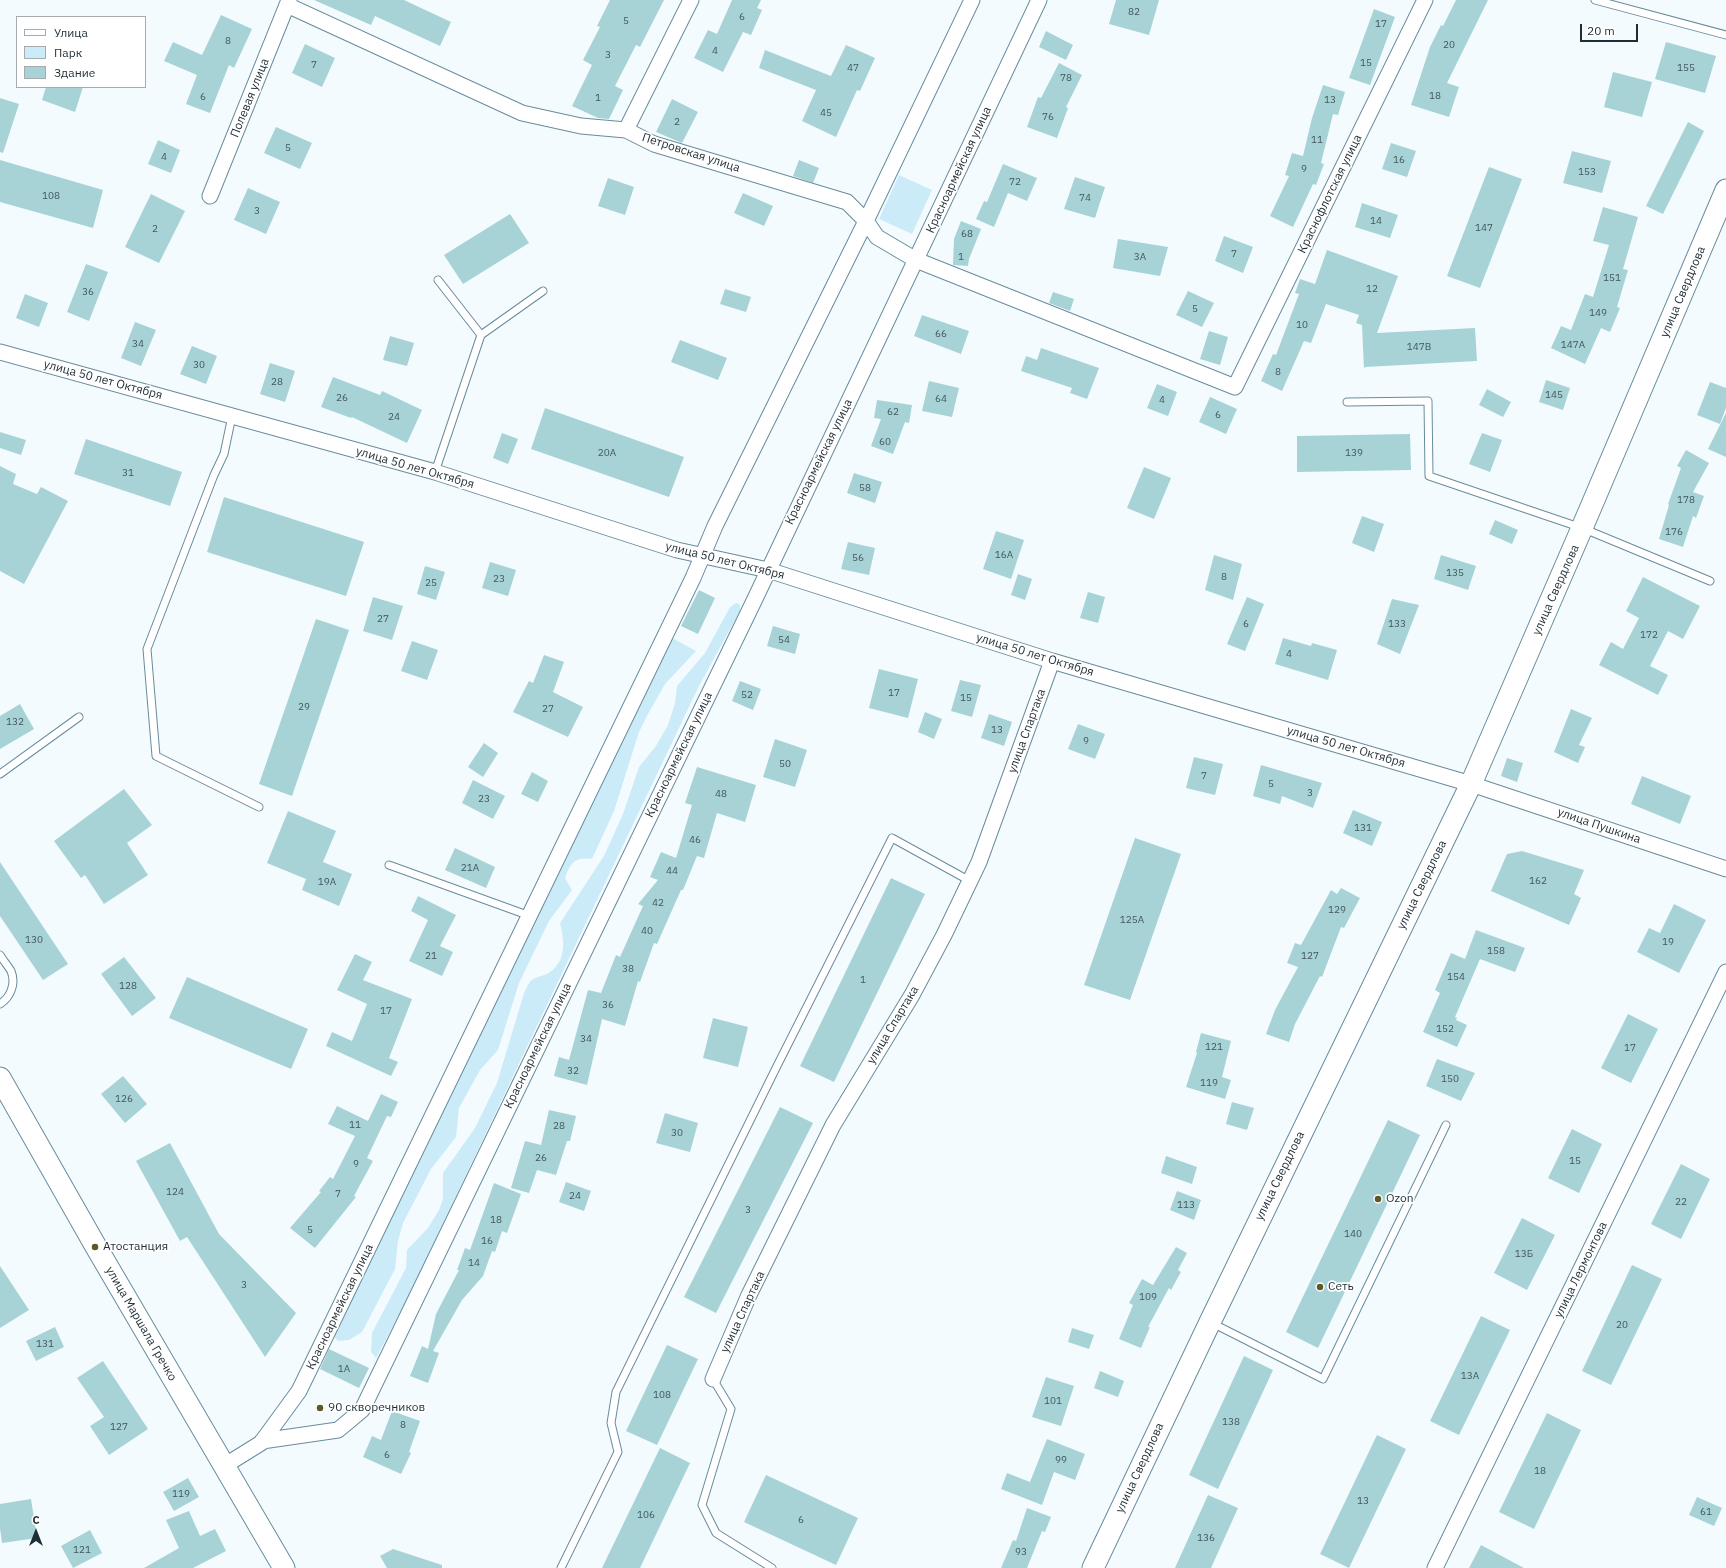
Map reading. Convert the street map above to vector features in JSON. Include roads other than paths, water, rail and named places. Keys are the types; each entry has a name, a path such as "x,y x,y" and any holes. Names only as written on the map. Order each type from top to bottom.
{"main road":[{"name":"улица Свердлова","path":"1093,1568 1210,1322 1471,784 1726,190"},
{"name":"улица Маршала Гречко","path":"0,1078 95,1245 284,1568"}],"street":[{"name":"Петровская улица","path":"691,0 626,130 654,144 847,202 866,221 877,237 916,260 1235,387"},
{"name":"Красноармейская улица","path":"224,1466 262,1442 299,1390 320,1350 704,555 715,526 866,221 972,0"},
{"name":"Красноармейская улица","path":"262,1442 338,1430 362,1410 768,570 1039,0"},
{"name":"Краснофлотская улица","path":"1235,387 1425,0"},
{"path":"288,2 522,113 581,126 626,130"},
{"name":"Полевая улица","path":"210,196 288,2"},
{"name":"улица 50 лет Октября","path":"0,352 435,472 678,550 768,570 1052,661 1471,784"},
{"name":"улица Спартака","path":"713,1379 749,1295 833,1124 912,995 979,862 1052,661"},
{"name":"улица Пушкина","path":"1471,784 1726,869"},
{"name":"улица Лермонтова","path":"1435,1568 1726,972"}],"lane":[{"path":"1595,0 1726,35"},
{"path":"438,280 481,336"},
{"path":"435,472 481,336 542,291"},
{"path":"1347,402 1428,401 1429,476 1582,528 1710,580"},
{"path":"232,416 224,454 214,475 147,649 156,756 259,807"},
{"path":"0,774 79,717"},
{"path":"561,1568 618,1452 611,1423 616,1392 892,838 970,881"},
{"path":"389,865 530,916"},
{"path":"0,955 11,972 12,990 4,1002 0,1004"},
{"path":"1210,1322 1323,1379 1446,1125"},
{"path":"713,1379 731,1409 702,1505 716,1533 772,1568"}],"place":[{"name":"Ozon","path":"1378,1199"},
{"name":"Атостанция","path":"95,1247"},
{"name":"Сеть","path":"1320,1287"},
{"name":"90 скворечников","path":"320,1408"}]}
